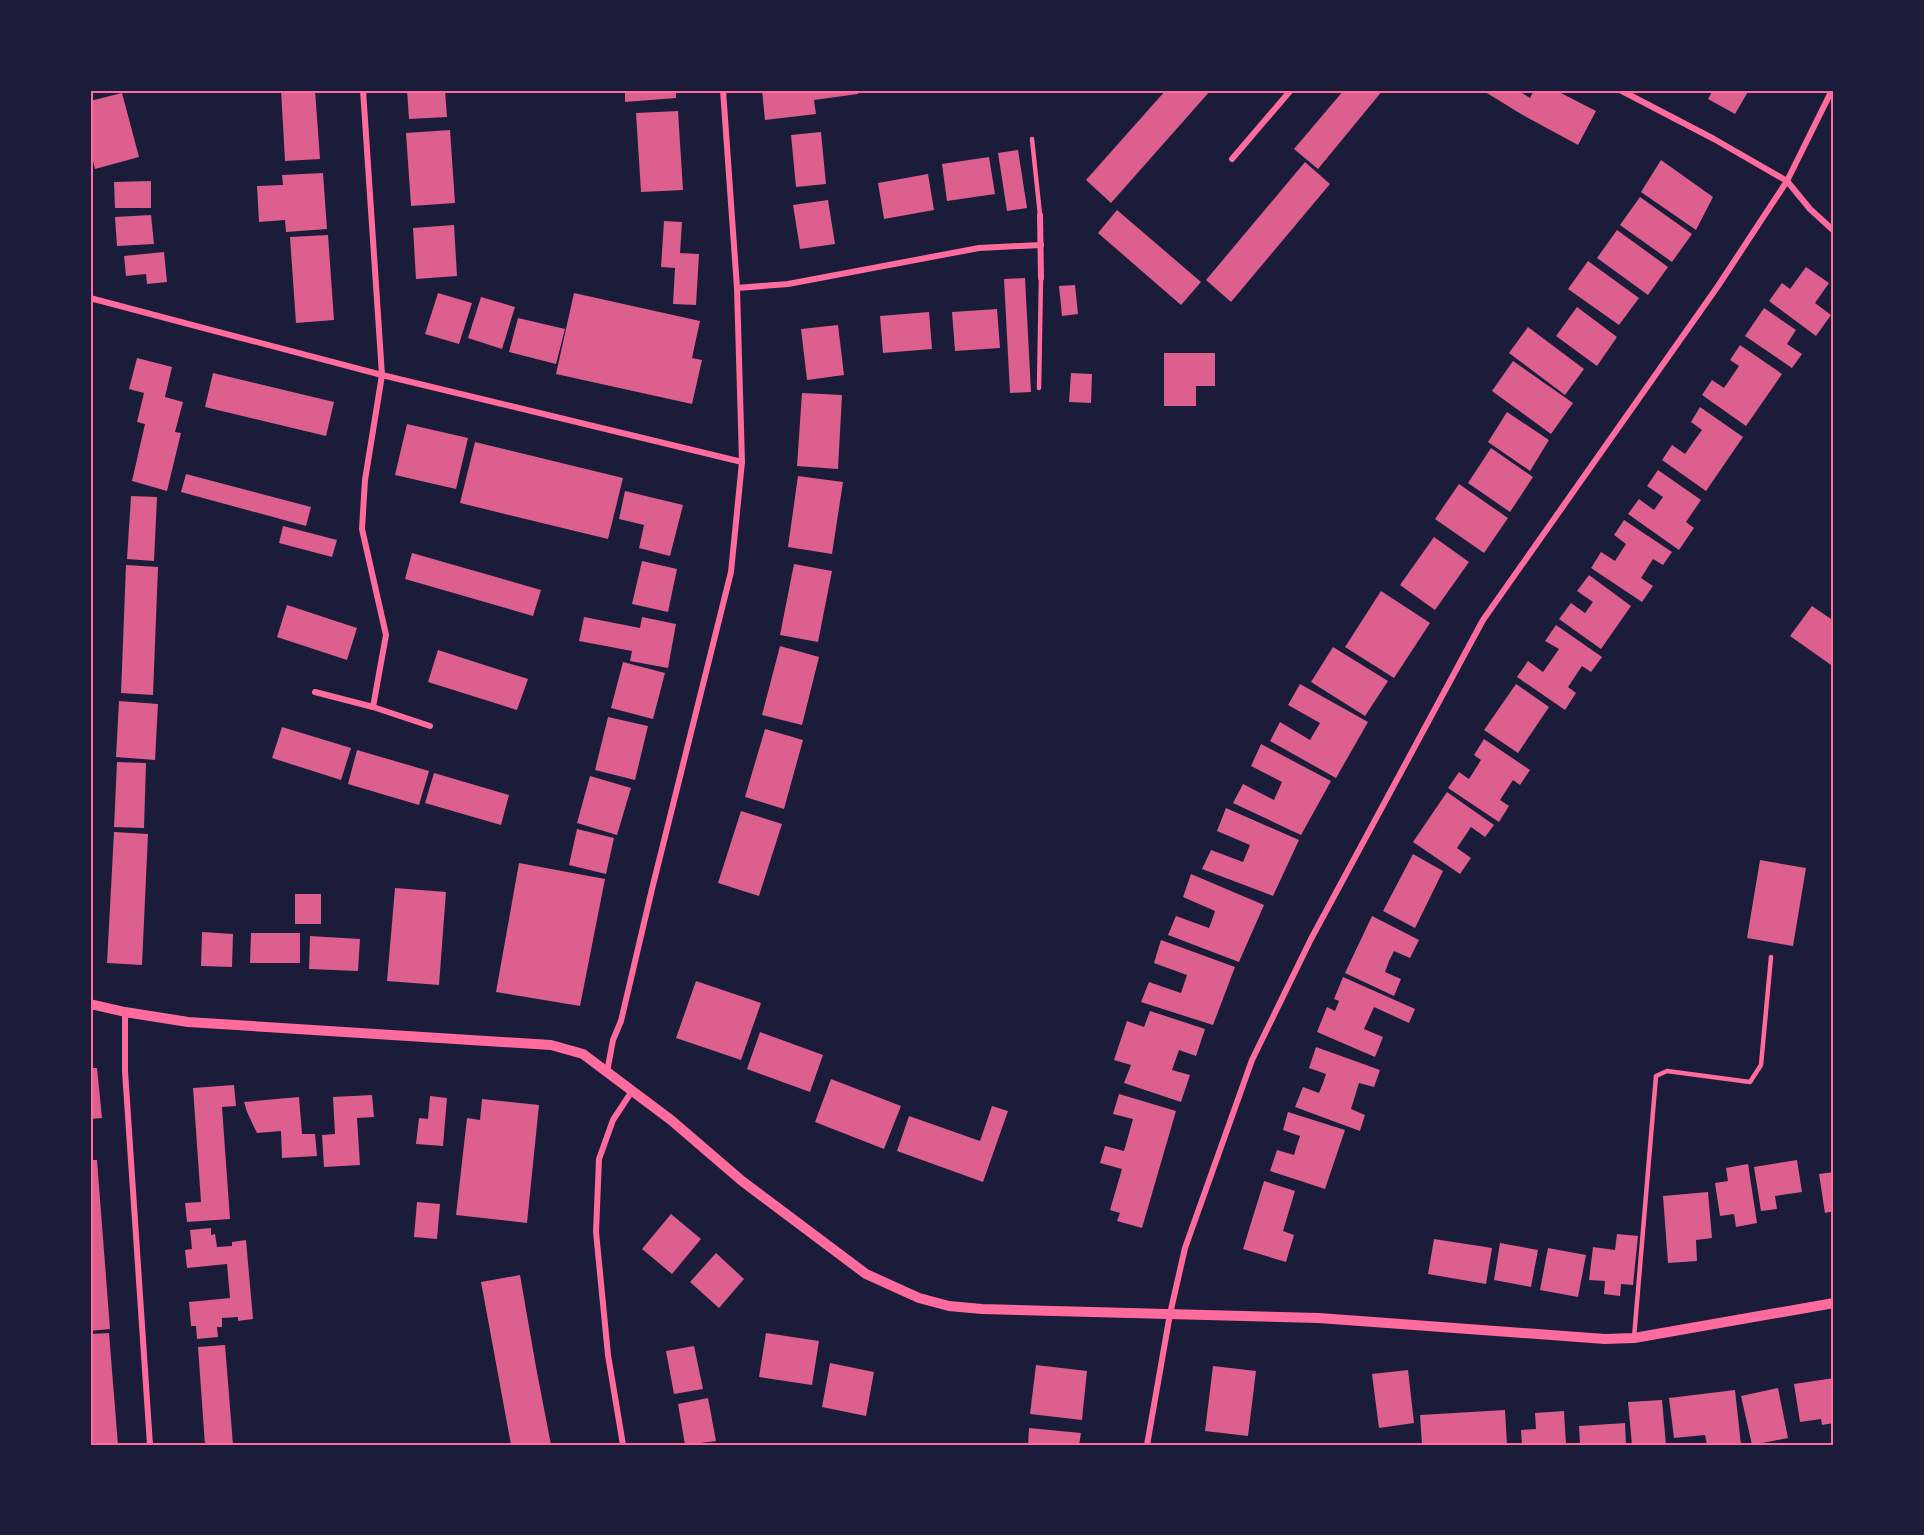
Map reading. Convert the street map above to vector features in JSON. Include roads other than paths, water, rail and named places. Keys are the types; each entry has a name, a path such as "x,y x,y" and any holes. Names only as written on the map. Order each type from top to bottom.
{"street":[{"path":"363,90 382,375 365,480 363,530 387,635 373,707"},
{"path":"607,1072 613,1040 621,1021 731,572 742,462 737,288 723,90"},
{"path":"1232,159 1291,90"},
{"path":"1620,90 1714,139 1787,182 1810,209 1834,231"},
{"path":"1147,1445 1170,1314 1185,1248 1252,1060 1311,939 1483,620 1718,286 1787,182 1832,90"},
{"path":"1040,215 1041,278"},
{"path":"737,288 788,284 979,248 1041,244"},
{"path":"90,298 382,375 742,462"},
{"path":"315,692 373,707 430,726"},
{"path":"90,1004 188,1022 550,1045 583,1054 671,1120 742,1181 866,1274 919,1298 949,1306 982,1309 1319,1318 1605,1339 1634,1338 1834,1303"},
{"path":"125,1012 125,1071 150,1445"},
{"path":"623,1445 608,1356 596,1232 599,1159 613,1120 632,1091"}],"lane":[{"path":"1032,139 1040,215"},
{"path":"1039,388 1041,278"},
{"path":"1634,1338 1656,1077 1667,1071 1750,1082 1761,1065 1771,957"}]}
